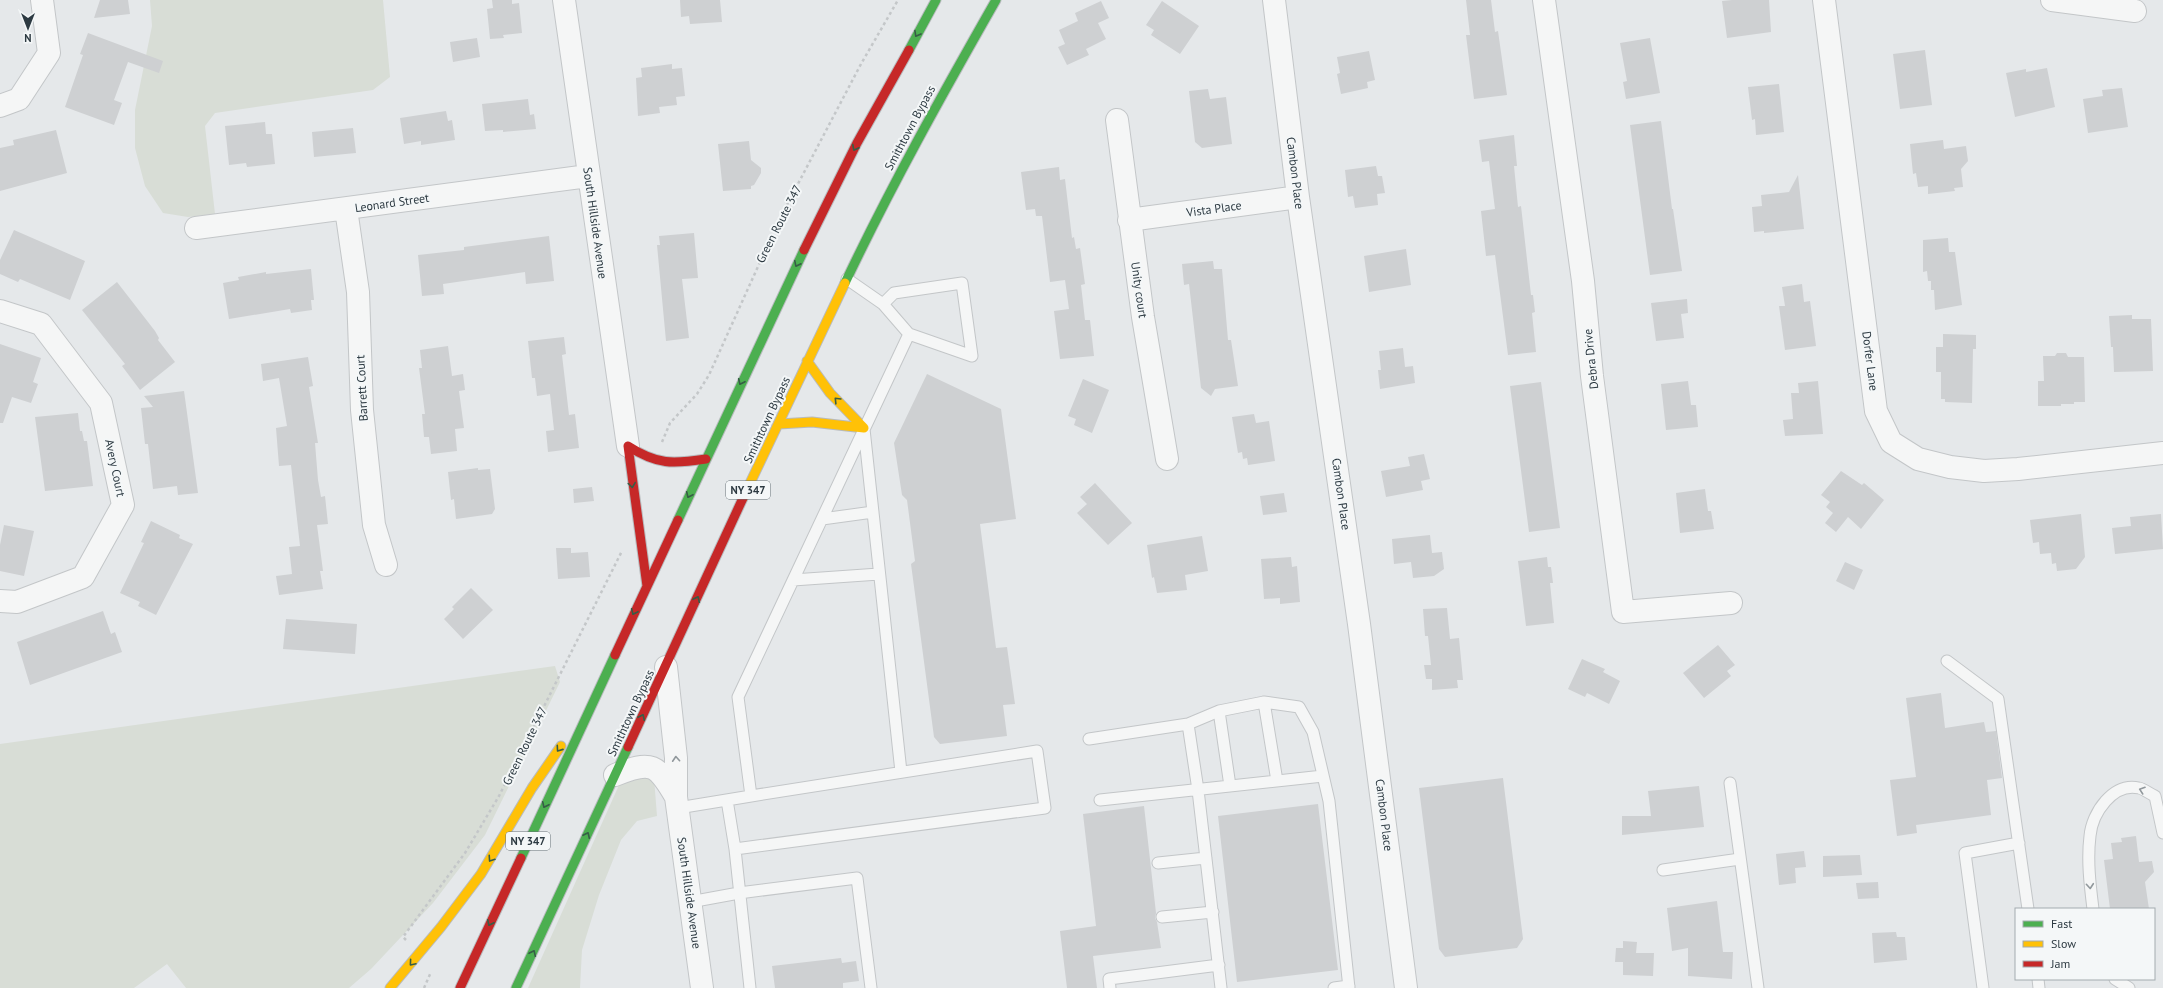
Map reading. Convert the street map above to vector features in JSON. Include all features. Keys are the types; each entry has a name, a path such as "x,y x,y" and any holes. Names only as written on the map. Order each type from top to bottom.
{"highway":[{"name":"NY 347","path":"460,988 826,203 936,0"},
{"name":"Smithtown Bypass","path":"516,988 807,361 903,166 996,0"},
{"path":"807,361 830,393 864,428"},
{"path":"779,424 812,422 864,428"},
{"path":"628,446 641,455 659,463 706,459"},
{"path":"628,446 647,586"},
{"path":"390,988 441,927 477,880 498,848 532,788 597,694"}],"street":[{"path":"0,106 19,99 49,53 42,0"},
{"name":"South Hillside Avenue","path":"564,0 588,176 628,446"},
{"name":"Cambon Place","path":"1274,0 1298,197 1359,624 1406,988"},
{"name":"Debra Drive","path":"1544,0 1583,281 1592,376 1623,612 1731,603"},
{"name":"Dorfer Lane","path":"1824,0 1876,411 1891,442 1918,459 1950,467 1984,471 2163,453"},
{"path":"2052,0 2136,11"},
{"name":"Unity court","path":"1118,120 1129,220 1143,317 1167,459"},
{"name":"Leonard Street","path":"196,228 588,176"},
{"name":"Vista Place","path":"1129,220 1298,197"},
{"name":"Barrett Court","path":"346,209 358,292 362,410 374,517 386,565"},
{"name":"Avery Court","path":"0,311 41,324 101,403 123,505 83,577 17,602 0,601"},
{"name":"South Hillside Avenue","path":"666,667 676,758 677,803 702,988"},
{"name":"South Hillside Avenue","path":"615,775 638,766 653,768 662,774 677,803"}],"lane":[{"path":"847,279 883,304 909,334 972,356 962,283 894,293 883,304"},
{"path":"751,796 738,697 909,334"},
{"path":"864,428 901,772"},
{"path":"822,519 873,512"},
{"path":"793,580 880,574"},
{"path":"1947,661 1998,699 2028,908"},
{"path":"1264,702 1277,781"},
{"path":"1089,739 1188,724 1219,711 1264,702 1299,707 1313,732 1329,802 1349,987 1334,988"},
{"path":"1219,711 1230,786"},
{"path":"1188,724 1198,790 1222,988"},
{"path":"677,803 727,800 1037,751 1045,808 735,849"},
{"path":"1100,800 1323,776"},
{"path":"1730,783 1758,988"},
{"path":"2093,908 2089,883 2090,835 2095,816 2109,797 2124,788 2139,788 2156,796 2163,833"},
{"path":"727,800 735,849 750,988"},
{"path":"1983,988 1965,853 2019,843"},
{"path":"1158,863 1206,858"},
{"path":"1663,870 1740,859"},
{"path":"690,902 739,893 857,878 871,988"},
{"path":"1162,917 1213,912"},
{"path":"1110,988 1109,979 1219,965"},
{"path":"2117,980 2129,988"}],"path":[{"name":"Green Route 347","path":"661,446 670,423 697,394 709,375 779,220 861,64 898,0"},
{"name":"Green Route 347","path":"408,942 403,937 466,853 516,766 622,550"},
{"path":"424,988 432,970"}],"shaded area":[{"path":"150,0 383,0 390,77 373,90 215,113 205,126 215,214 188,217 163,213 145,186 135,148 135,110 152,26"},
{"path":"555,666 560,682 485,835 433,903 371,969 349,988 186,988 167,964 134,988 0,988 0,744"},
{"path":"624,774 654,778 657,816 637,821 621,840 599,895 582,950 580,988 528,988"}],"building":[{"path":"100,0 128,0 130,14 94,18"},
{"path":"492,0 512,0 512,4 519,3 522,33 503,35 504,38 490,39 487,9 493,8"},
{"path":"680,0 720,0 722,22 690,24 689,16 681,17"},
{"path":"1466,0 1491,0 1495,32 1498,31 1507,95 1474,99 1466,35 1470,35"},
{"path":"1769,0 1771,32 1727,38 1722,1"},
{"path":"1101,1 1109,18 1098,23 1106,39 1086,49 1089,55 1067,65 1058,47 1065,44 1059,30 1078,21 1075,13"},
{"path":"1162,1 1199,26 1180,54 1151,35 1154,30 1146,25"},
{"path":"88,33 163,61 159,73 128,62 114,100 122,103 114,125 65,107 83,55 80,54"},
{"path":"477,38 480,57 453,62 450,42"},
{"path":"1650,38 1660,93 1626,99 1623,82 1627,81 1620,43"},
{"path":"1925,50 1932,105 1900,109 1893,54"},
{"path":"1369,51 1375,80 1367,82 1368,88 1341,94 1337,74 1340,73 1337,57"},
{"path":"672,64 672,69 682,68 685,96 676,97 677,105 659,107 660,113 638,116 636,78 642,77 641,68"},
{"path":"2047,68 2055,107 2015,117 2006,73 2026,69 2026,72"},
{"path":"1779,84 1784,132 1756,135 1755,119 1752,120 1748,87"},
{"path":"2122,88 2128,127 2088,133 2083,99 2103,96 2102,90"},
{"path":"1208,89 1210,99 1226,97 1232,144 1202,148 1195,142 1189,91"},
{"path":"528,99 530,115 534,114 536,129 503,132 503,130 485,131 482,104"},
{"path":"446,111 448,121 452,120 455,140 421,145 421,141 404,144 400,118"},
{"path":"1661,121 1672,209 1682,271 1650,275 1630,125"},
{"path":"265,122 266,134 272,134 275,164 247,167 246,163 229,165 225,126"},
{"path":"353,128 356,153 314,157 312,132"},
{"path":"56,130 67,173 0,191 0,148 14,145 13,140"},
{"path":"1514,135 1517,166 1514,166 1518,207 1521,206 1531,295 1533,295 1535,312 1532,313 1536,352 1508,355 1495,255 1486,256 1481,211 1495,209 1489,161 1482,162 1479,140"},
{"path":"1943,140 1944,149 1966,146 1968,161 1961,169 1963,187 1954,188 1955,191 1928,194 1928,186 1918,187 1916,173 1913,174 1910,144"},
{"path":"749,141 751,160 761,168 761,173 754,185 751,186 751,189 723,191 718,144"},
{"path":"1376,166 1378,176 1382,176 1385,193 1377,194 1378,205 1355,208 1353,196 1348,197 1345,170"},
{"path":"1059,167 1060,180 1065,179 1072,238 1074,237 1076,249 1080,248 1085,284 1081,285 1085,320 1090,320 1094,356 1060,359 1054,311 1069,309 1065,280 1050,282 1042,216 1036,216 1035,209 1026,210 1021,172"},
{"path":"1798,175 1804,229 1764,233 1764,231 1754,232 1752,207 1762,206 1761,195 1789,192"},
{"path":"14,230 85,261 70,300 20,279 18,282 0,274 0,260"},
{"path":"694,233 698,278 682,279 689,338 666,341 657,245 660,245 659,236"},
{"path":"549,236 554,281 526,284 525,272 443,284 444,294 422,296 418,255 464,250 464,247"},
{"path":"1948,238 1949,252 1955,252 1962,305 1935,310 1934,290 1931,290 1931,281 1928,281 1927,271 1923,272 1923,240"},
{"path":"1406,249 1411,285 1369,292 1364,256"},
{"path":"1213,261 1214,269 1222,269 1228,340 1231,340 1238,386 1215,389 1211,396 1201,388 1189,284 1184,285 1182,264"},
{"path":"311,269 314,300 311,300 312,310 291,313 290,309 229,319 223,283 239,280 238,277 266,272 266,274"},
{"path":"117,282 155,331 159,338 158,340 175,362 140,390 122,366 125,364 82,310"},
{"path":"1802,284 1804,302 1810,301 1816,346 1785,350 1779,306 1785,306 1782,287"},
{"path":"1687,299 1688,313 1681,314 1684,338 1656,341 1651,303"},
{"path":"2132,315 2132,319 2151,319 2153,371 2114,372 2113,347 2111,347 2109,316"},
{"path":"1943,334 1976,335 1976,349 1973,349 1972,403 1945,402 1945,399 1941,399 1941,372 1936,372 1936,347 1943,347"},
{"path":"564,337 566,354 562,355 569,415 575,414 579,448 548,452 546,431 554,430 550,394 537,396 535,378 532,378 528,341"},
{"path":"0,344 41,358 33,382 38,384 31,403 12,397 3,423 0,423"},
{"path":"448,346 452,376 463,374 465,390 459,391 464,428 455,429 457,451 431,454 429,437 424,437 422,414 425,414 419,368 422,368 420,350"},
{"path":"1403,348 1405,367 1413,366 1415,383 1380,389 1378,370 1381,370 1379,351"},
{"path":"2057,353 2066,353 2068,357 2084,357 2085,402 2061,404 2061,406 2038,406 2038,381 2044,381 2043,356 2055,356"},
{"path":"308,357 313,386 309,387 318,443 315,443 318,480 321,497 325,496 328,524 317,525 323,571 320,571 323,589 279,595 276,576 292,574 289,547 300,546 291,465 279,466 276,428 287,426 279,378 263,381 261,364"},
{"path":"927,374 1001,409 1016,519 980,524 996,648 1007,647 1015,704 1003,705 1007,736 940,744 934,737 911,564 915,561 907,500 902,495 894,443"},
{"path":"1083,379 1109,390 1092,433 1074,425 1076,419 1068,416"},
{"path":"1688,381 1691,405 1696,405 1698,427 1666,430 1661,384"},
{"path":"1818,381 1823,434 1785,436 1783,420 1793,419 1791,393 1799,393 1798,383"},
{"path":"1541,382 1560,528 1529,532 1510,386"},
{"path":"184,391 198,493 178,495 177,486 153,489 148,444 145,444 141,408 153,407 144,396"},
{"path":"78,413 80,431 82,431 84,441 87,441 93,486 45,491 35,417"},
{"path":"1254,414 1256,423 1269,421 1275,461 1248,465 1247,458 1243,459 1242,452 1238,453 1232,417"},
{"path":"1424,454 1430,479 1421,481 1423,490 1386,497 1381,471 1410,466 1408,457"},
{"path":"478,468 478,470 490,469 495,509 492,514 456,519 454,499 451,500 448,472"},
{"path":"1841,471 1862,485 1864,483 1884,500 1861,529 1848,517 1836,532 1825,523 1833,513 1826,507 1830,502 1821,495"},
{"path":"1095,483 1132,523 1108,545 1077,513 1087,504 1080,497"},
{"path":"592,487 594,501 574,503 573,489"},
{"path":"1705,489 1708,511 1711,511 1714,529 1680,533 1676,493"},
{"path":"1284,493 1287,512 1263,515 1260,496"},
{"path":"2081,514 2085,557 2076,569 2057,571 2056,563 2052,564 2051,553 2040,554 2039,542 2033,543 2030,520"},
{"path":"2161,514 2163,549 2115,554 2112,528 2131,526 2130,517"},
{"path":"151,521 180,535 179,538 193,544 156,615 138,606 140,602 120,593 144,543 141,542"},
{"path":"4,525 34,531 24,576 0,571 0,545"},
{"path":"1430,535 1432,553 1442,552 1444,569 1434,576 1413,578 1411,562 1394,564 1392,539"},
{"path":"1202,536 1208,571 1185,575 1187,590 1157,593 1154,577 1152,578 1147,545"},
{"path":"556,548 571,548 571,553 588,552 590,577 558,579"},
{"path":"1291,557 1292,567 1297,566 1300,602 1280,604 1280,598 1264,599 1261,559"},
{"path":"1547,557 1548,567 1551,567 1553,583 1550,583 1554,623 1526,626 1518,561"},
{"path":"1845,562 1863,570 1854,590 1836,581"},
{"path":"471,588 493,610 463,639 444,619 454,609 452,607"},
{"path":"1447,608 1450,639 1459,638 1463,680 1457,680 1458,688 1432,690 1432,679 1426,679 1424,665 1431,665 1428,636 1425,636 1423,609"},
{"path":"103,611 111,634 115,632 122,652 30,685 17,642"},
{"path":"286,619 357,624 355,654 283,649"},
{"path":"1718,645 1735,665 1727,671 1731,676 1704,698 1683,673"},
{"path":"1582,659 1605,669 1603,672 1620,681 1609,704 1587,693 1585,697 1568,689"},
{"path":"1941,693 1945,728 1984,722 1986,732 1996,731 2002,778 1987,780 1991,815 1916,825 1917,833 1897,836 1890,780 1916,777 1906,698"},
{"path":"1503,778 1523,939 1517,948 1445,957 1439,949 1419,788"},
{"path":"1699,786 1704,827 1622,835 1622,816 1651,816 1648,791"},
{"path":"1318,804 1338,970 1237,982 1218,816"},
{"path":"1144,806 1156,913 1155,918 1161,948 1093,956 1097,988 1067,988 1060,931 1096,926 1083,814"},
{"path":"2136,836 2139,862 2152,861 2154,872 2145,882 2149,908 2110,908 2104,860 2113,859 2111,843 2122,842 2121,838"},
{"path":"1804,851 1806,867 1795,868 1796,883 1779,885 1776,854"},
{"path":"1860,855 1862,875 1823,877 1823,856"},
{"path":"1878,882 1879,898 1858,899 1856,883"},
{"path":"1717,901 1723,952 1733,952 1732,979 1688,976 1688,948 1672,951 1667,908"},
{"path":"1896,932 1897,937 1905,937 1907,960 1874,963 1872,933"},
{"path":"1623,941 1637,942 1636,953 1654,953 1653,976 1623,975 1623,962 1615,962 1616,948 1623,948"},
{"path":"841,958 842,963 856,961 859,981 843,983 843,988 775,988 772,966"}],"traffic: fast":[{"path":"909,50 936,0"},
{"path":"845,283 918,140 996,0"},
{"path":"678,520 804,250"},
{"path":"521,858 615,655"},
{"path":"516,988 628,747"}],"traffic: slow":[{"path":"743,498 845,283"},
{"path":"807,361 830,393 864,428"},
{"path":"779,424 812,422 864,428"},
{"path":"390,988 441,927 481,874 532,788 561,746"}],"traffic: jam":[{"path":"804,250 857,143 909,50"},
{"path":"628,446 647,586"},
{"path":"628,446 648,457 666,462 684,462 706,459"},
{"path":"628,747 743,498"},
{"path":"615,655 678,520"},
{"path":"460,988 521,858"}]}
